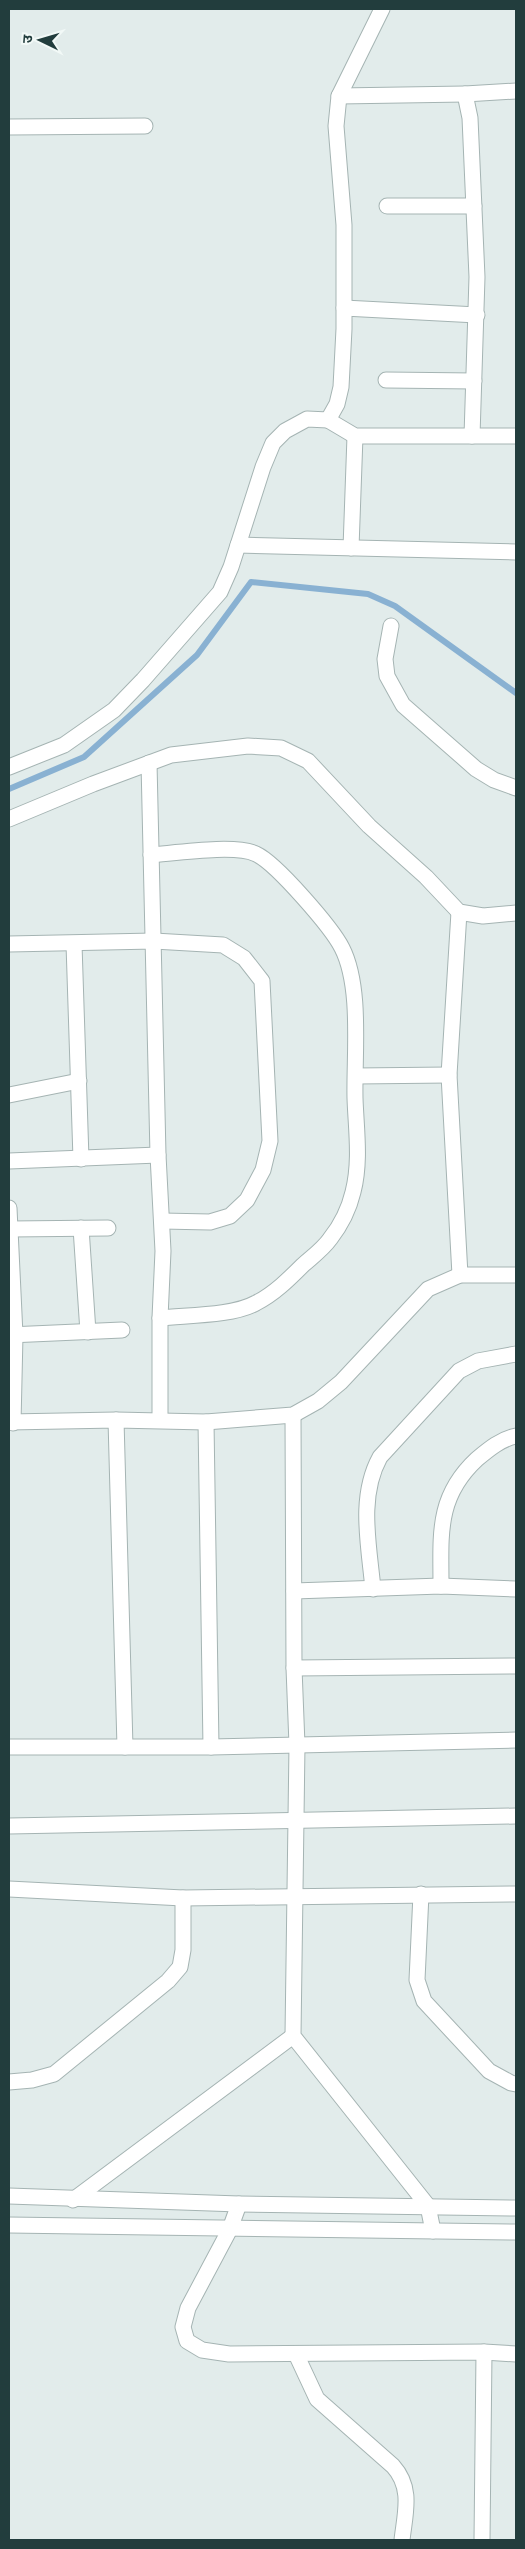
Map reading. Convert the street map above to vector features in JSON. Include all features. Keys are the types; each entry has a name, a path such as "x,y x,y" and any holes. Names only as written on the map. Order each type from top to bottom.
{"street":[{"path":"328,420 337,404 340,387 344,308 344,225 336,126 339,96 382,9"},
{"path":"339,96 465,94 516,91"},
{"path":"465,94 470,118 477,277 472,436"},
{"path":"9,127 146,126"},
{"path":"387,206 474,206"},
{"path":"344,308 477,315"},
{"path":"386,380 474,381"},
{"path":"9,767 64,745 114,710 220,592 273,442 285,431 307,419 328,420 355,436 516,436"},
{"path":"351,548 355,436"},
{"path":"238,545 516,552"},
{"path":"391,626 385,659 387,676 403,704 476,769 494,780 516,788"},
{"path":"9,819 171,755 248,746 281,748 308,761 369,826 426,877 458,912 483,916 516,913"},
{"path":"149,763 158,1155 162,1221 160,1420"},
{"path":"151,855 240,850 256,854 287,881 316,913 342,948 352,986 358,1145 353,1191 344,1219 329,1241 287,1281 256,1304 231,1310 160,1318"},
{"path":"458,912 449,1075 460,1275"},
{"path":"9,940 9,950"},
{"path":"9,944 154,941 223,945 244,958 254,968 262,981 270,1114 270,1141 263,1170 247,1200 230,1216 210,1222 162,1221"},
{"path":"74,944 81,1159"},
{"path":"356,1076 449,1075"},
{"path":"9,1095 79,1081"},
{"path":"9,1161 158,1155"},
{"path":"9,1208 12,1335 11,1422 160,1420 206,1422 293,1415 318,1401 341,1382 428,1288 460,1275 516,1275"},
{"path":"81,1228 88,1332"},
{"path":"10,1229 108,1228"},
{"path":"12,1335 122,1330"},
{"path":"373,1588 366,1512 367,1492 371,1473 380,1457 459,1371 478,1361 516,1354"},
{"path":"293,1415 294,1668 297,1745 293,2036 428,2206 433,2231"},
{"path":"116,1420 125,1747"},
{"path":"206,1422 211,1746"},
{"path":"441,1586 441,1528 445,1504 451,1491 469,1467 486,1451 507,1438 516,1436"},
{"path":"294,1591 441,1586 516,1589"},
{"path":"294,1668 516,1666"},
{"path":"9,1747 297,1745 516,1740"},
{"path":"9,1826 516,1816"},
{"path":"9,1889 183,1898 516,1894"},
{"path":"421,1894 416,1980 424,2001 489,2071 516,2084"},
{"path":"9,2082 32,2080 54,2074 168,1981 180,1967 184,1950 183,1898"},
{"path":"73,2200 293,2036"},
{"path":"9,2196 73,2200 239,2204 516,2208"},
{"path":"239,2204 230,2229 188,2308 182,2327 187,2341 202,2350 229,2354 484,2352 516,2354"},
{"path":"9,2225 516,2232"},
{"path":"482,2540 484,2352"},
{"path":"296,2354 317,2399 403,2477 407,2498 402,2540"}],"waterway":[{"path":"9,789 84,757 197,655 251,582 368,594 395,606 516,693"}]}
